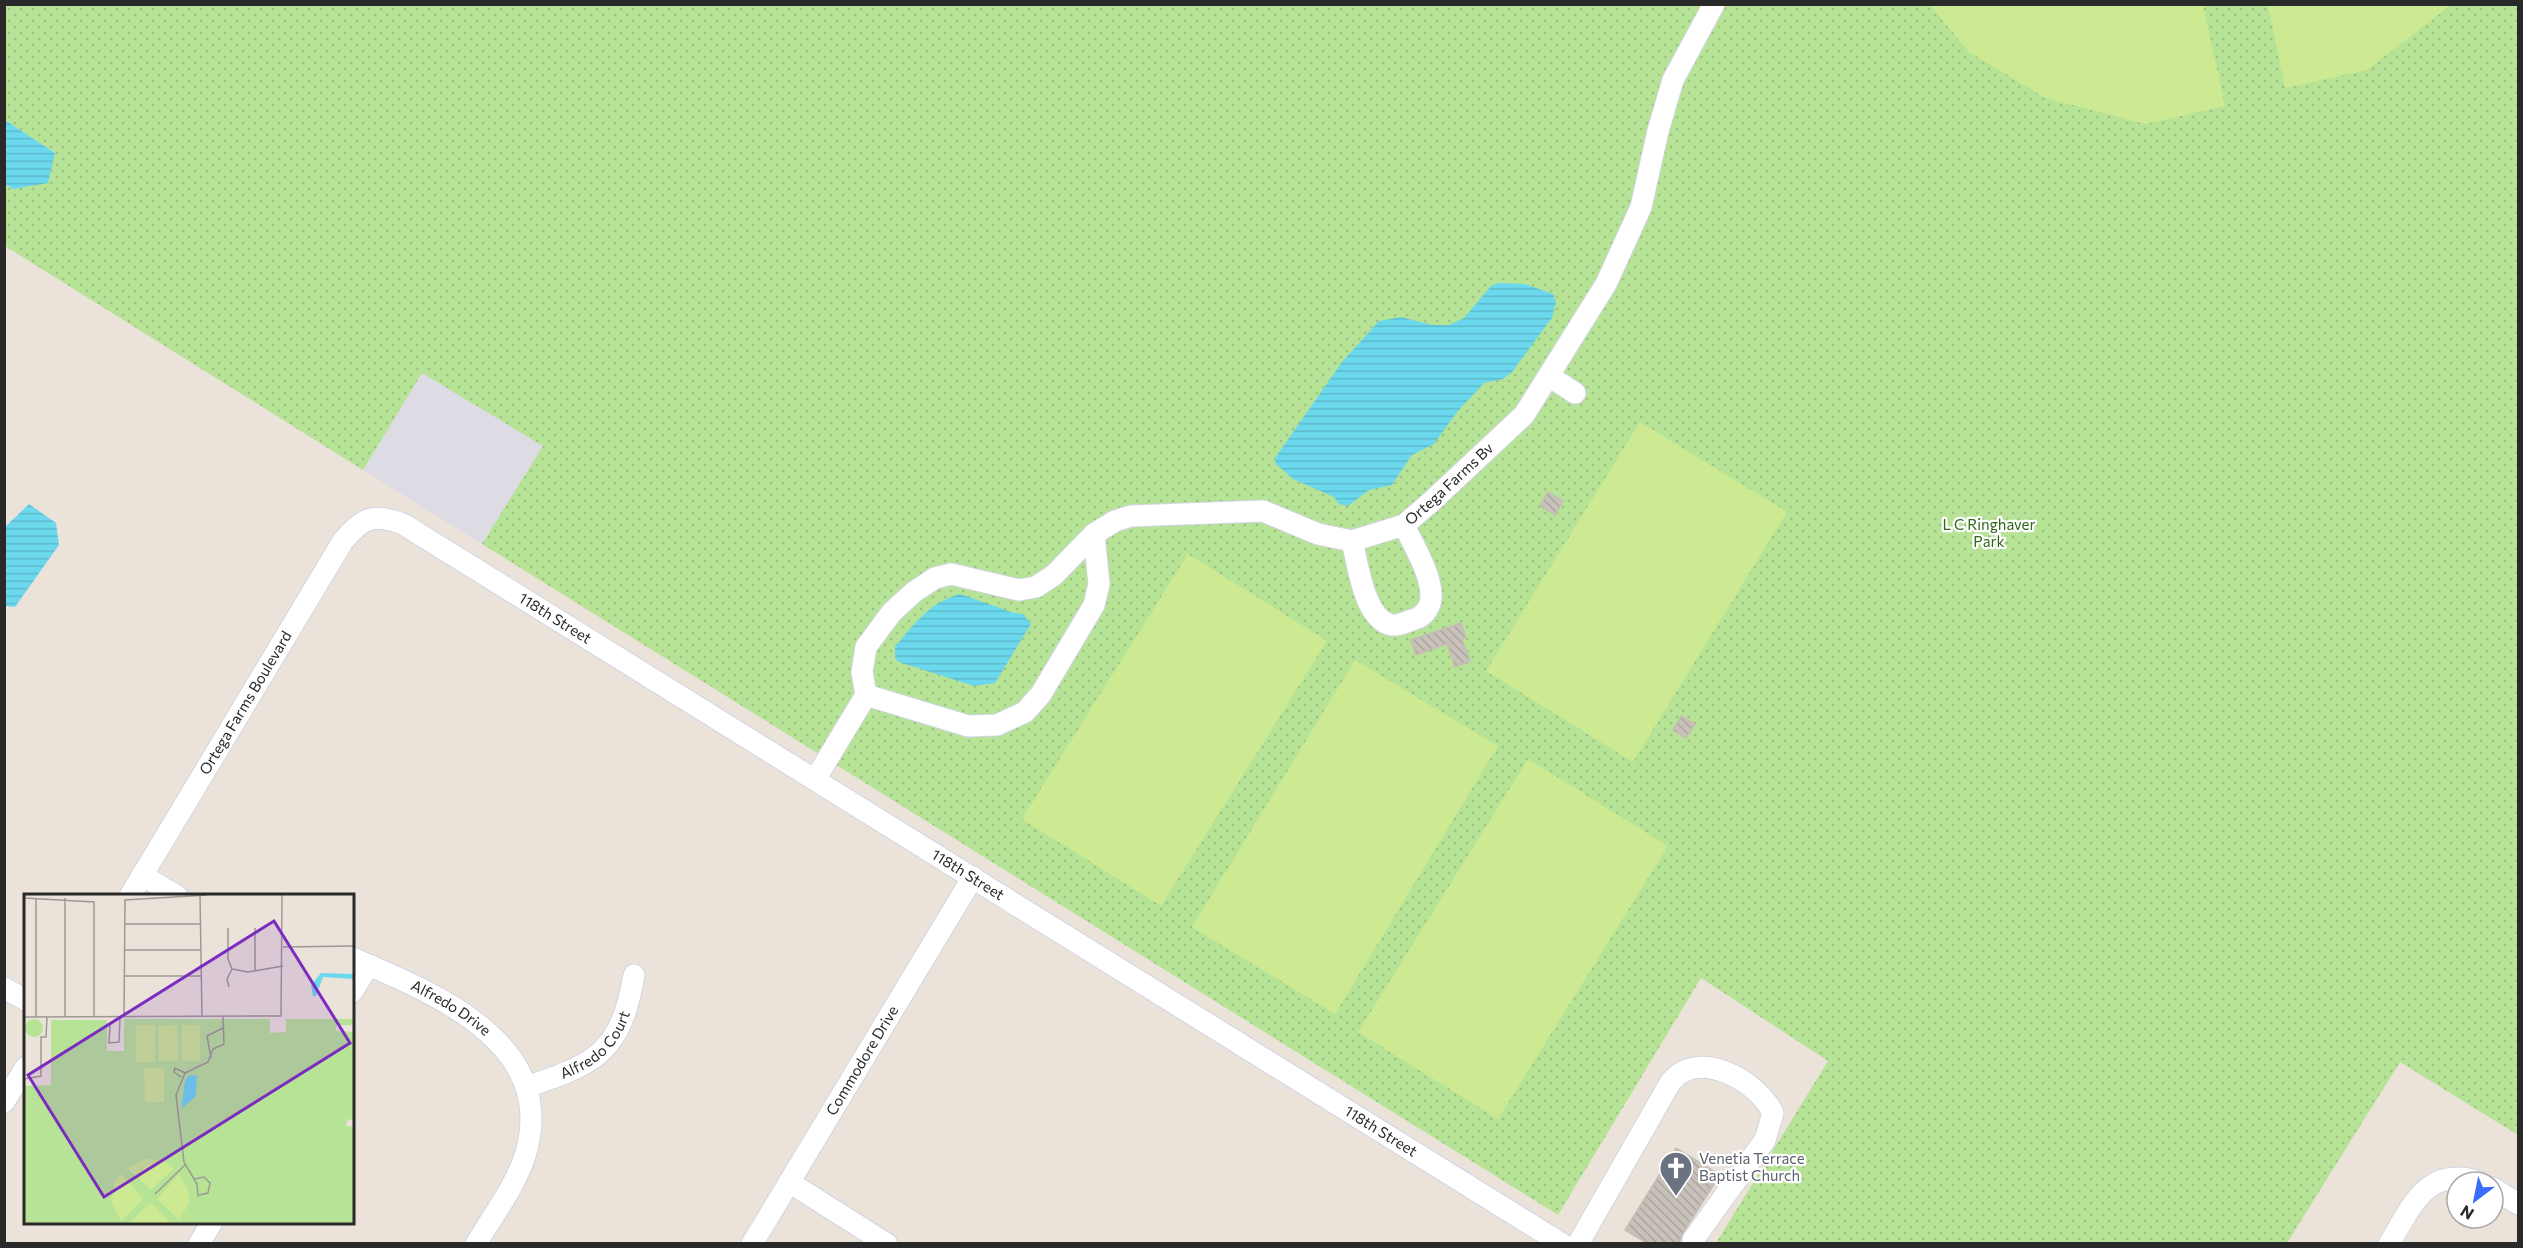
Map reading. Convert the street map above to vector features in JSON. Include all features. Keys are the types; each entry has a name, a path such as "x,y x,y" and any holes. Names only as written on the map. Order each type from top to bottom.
{"street":[{"name":"Ortega Farms Bv","path":"866,695 862,672 866,647 892,612 925,584 951,574 1019,590 1036,587 1048,580 1094,534 1115,521 1131,516 1263,511 1329,538 1352,541 1404,525 1524,415 1606,284 1630,236 1641,207 1658,131 1673,80 1714,4"},
{"path":"1549,376 1575,393"},
{"name":"118th Street","path":"369,518 386,518 404,524 816,778 1540,1238 1562,1244"},
{"name":"Ortega Farms Boulevard","path":"131,894 343,541 356,526 369,518"},
{"path":"1352,541 1368,602 1374,612 1382,620 1392,625 1411,620 1426,611 1431,594 1404,525"},
{"path":"816,778 866,695 968,726 997,725 1025,712 1041,694 1094,605 1099,584 1094,534"},
{"path":"142,875 174,894"},
{"name":"Commodore Drive","path":"752,1244 973,877"},
{"path":"354,985 361,961"},
{"name":"Alfredo Drive","path":"361,961 427,990 470,1017 494,1037 515,1062 526,1087 531,1109 525,1155 514,1181 476,1244"},
{"name":"Alfredo Court","path":"526,1087 569,1073 592,1060 611,1041 628,1011 634,975"},
{"path":"4,988 24,999"},
{"path":"1578,1244 1670,1083 1682,1071 1698,1067 1723,1071 1745,1083 1767,1102 1773,1113 1765,1140 1692,1240"},
{"path":"4,1102 24,1071"},
{"path":"2389,1244 2416,1199 2436,1180 2445,1179"},
{"path":"789,1182 887,1244"},
{"path":"2505,1196 2518,1204"},
{"path":"199,1244 211,1224"}],"shaded area":[{"path":"422,372 544,447 482,544 363,470"}],"green space":[{"path":"2268,4 2451,5 2367,70 2285,88"},
{"name":"L C Ringhaver Park","path":"5,5 2518,5 2518,1135 2400,1062 2287,1243 1716,1243 1828,1061 1701,978 1558,1215 482,544 543,446 422,373 363,470 5,246 4,184 13,189 55,153 5,120"},
{"path":"1930,5 2203,5 2225,106 2145,124 2046,98 1969,52"},
{"path":"1640,422 1787,512 1633,762 1486,671"},
{"path":"1188,554 1327,641 1161,906 1022,819"},
{"path":"1355,660 1498,746 1335,1014 1192,927"},
{"path":"1528,759 1668,846 1498,1119 1358,1032"}],"water":[{"path":"5,120 55,153 48,183 13,189 5,184"},
{"path":"1498,283 1525,284 1553,294 1556,302 1552,318 1512,372 1503,379 1484,383 1457,412 1434,444 1412,455 1392,485 1369,490 1348,506 1339,504 1334,497 1293,479 1276,464 1275,458 1342,362 1379,321 1401,317 1432,325 1449,325 1464,318 1491,286"},
{"path":"29,504 56,523 59,545 15,607 5,606 5,527"},
{"path":"960,594 1023,614 1031,624 995,683 974,686 899,662 895,658 895,647 923,615 940,602"}],"building":[{"path":"1548,492 1563,501 1555,515 1540,506"},
{"path":"1461,623 1466,638 1462,639 1470,661 1455,667 1447,644 1416,655 1411,640"},
{"path":"1681,716 1695,724 1686,738 1673,730"},
{"name":"Venetia Terrace Baptist Church","path":"1676,1148 1720,1175 1683,1233 1679,1244 1648,1244 1625,1230"}],"place":[{"name":"Venetia Terrace Baptist Church","path":"1676,1197"}]}
